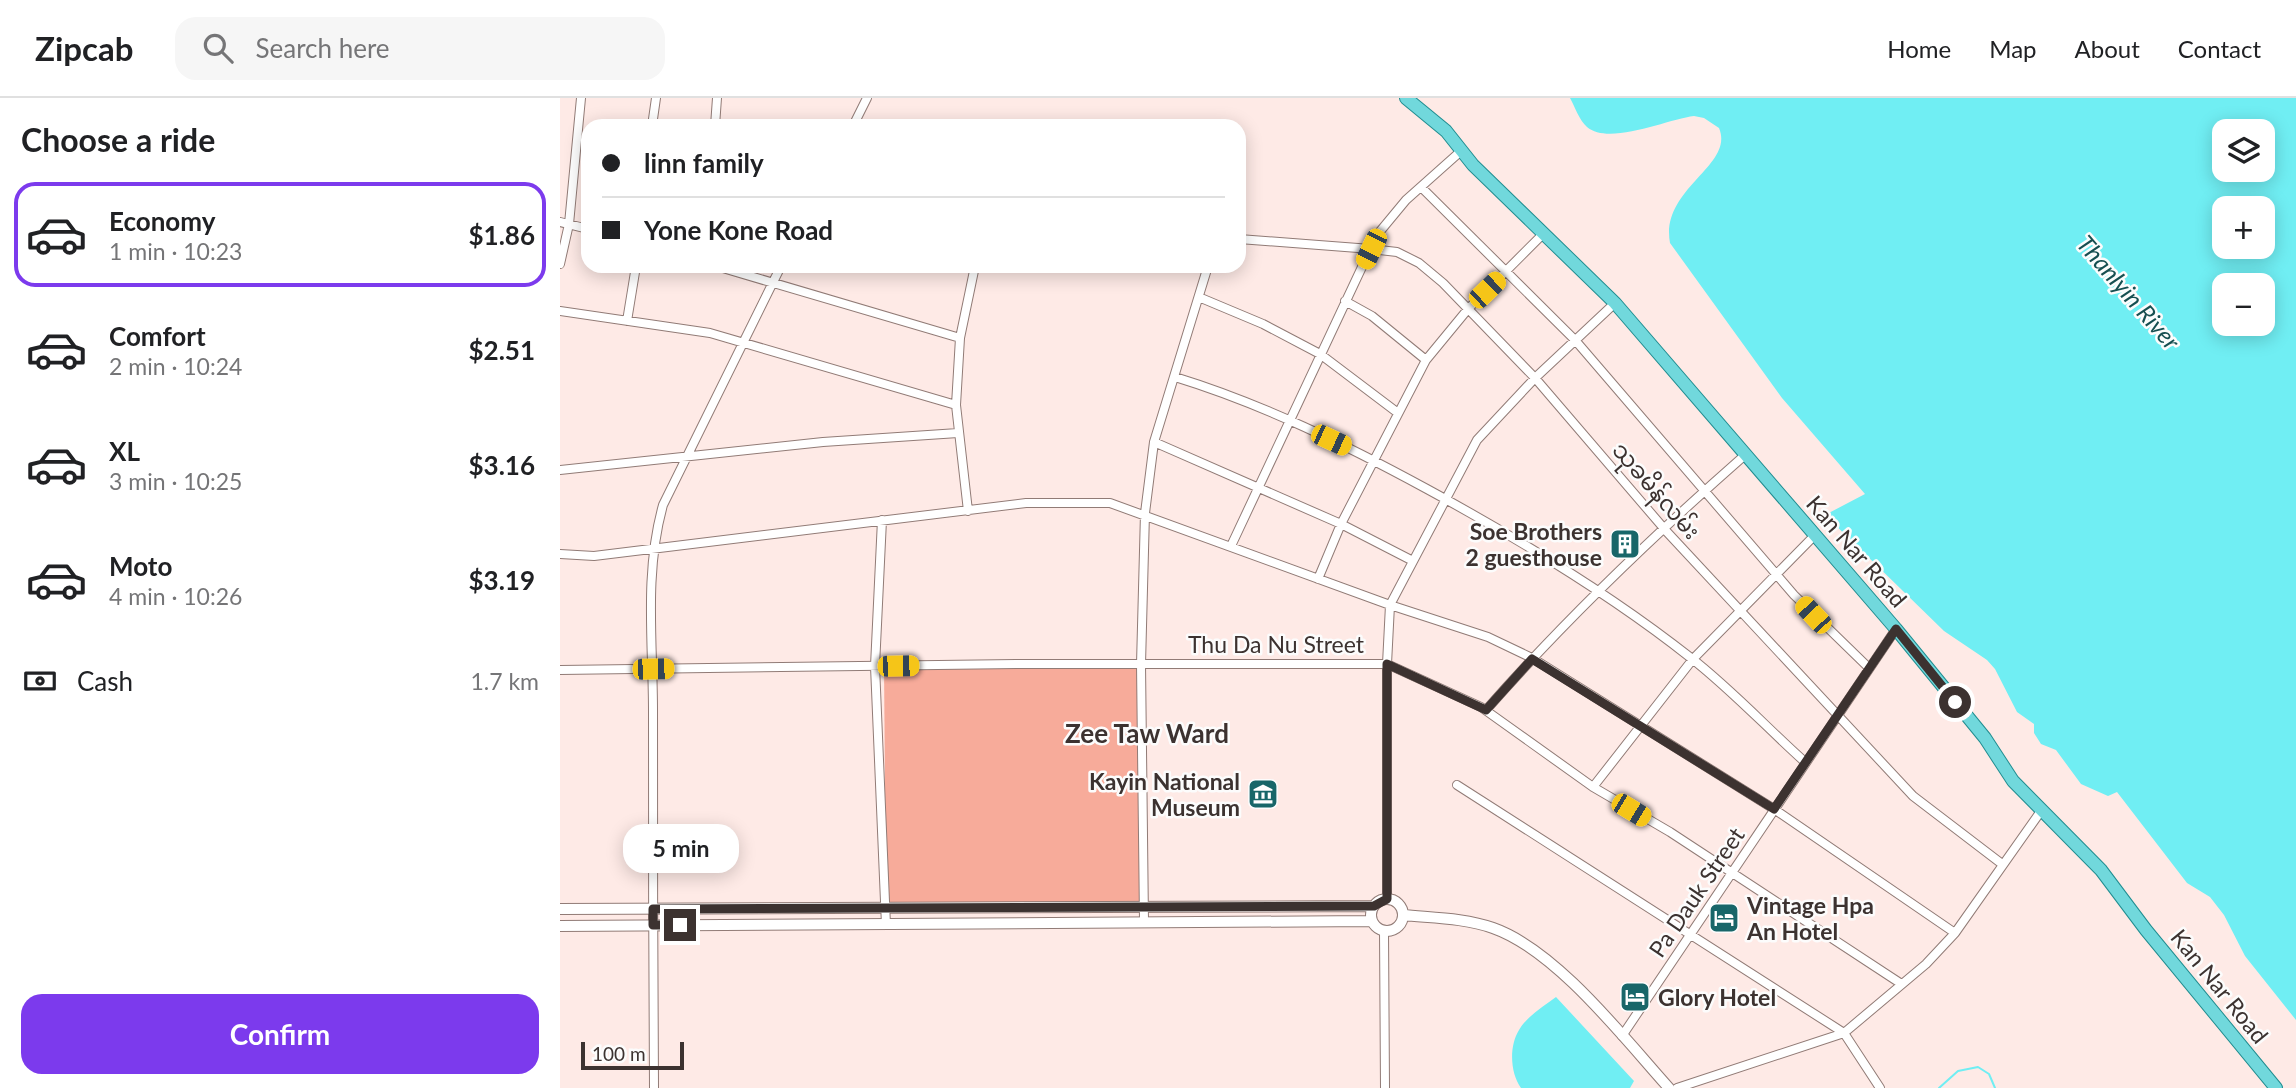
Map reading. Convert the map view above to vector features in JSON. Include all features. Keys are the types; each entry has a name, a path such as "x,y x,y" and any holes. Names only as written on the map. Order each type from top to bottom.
{"main road":[{"name":"Kan Nar Road","path":"1406,98 1446,131 1461,152 1615,303 1896,629 1985,738 2013,781 2101,870 2146,930 2276,1088"}],"street":[{"path":"560,264 581,98"},
{"path":"653,119 656,98"},
{"path":"716,119 717,98"},
{"path":"856,119 867,98"},
{"path":"1231,546 1288,419 1371,249 1387,222 1461,152"},
{"path":"1421,187 1575,341 1775,574 1813,615 1869,667"},
{"path":"1318,579 1341,524 1426,360 1468,309 1543,234"},
{"name":"သုခမိန်လမ်း","path":"1246,240 1397,252 1419,263 1535,378 1662,527 1913,796 2001,864"},
{"path":"627,321 635,273"},
{"path":"741,273 960,338"},
{"path":"654,1088 653,669 650,588 653,548 663,505 778,273"},
{"path":"968,511 956,405 960,338 974,273"},
{"path":"1144,921 1140,664 1145,513 1154,442 1201,298 1206,273"},
{"path":"1201,298 1263,324 1320,354 1398,413"},
{"path":"1345,301 1371,317 1426,360"},
{"path":"1387,899 1387,664 1390,606 1477,440 1535,378 1615,303"},
{"path":"560,311 710,333 956,405"},
{"path":"1175,377 1232,395 1288,419 1374,460 1528,545 1600,592 1693,659 1805,762"},
{"path":"560,470 823,442 958,433"},
{"path":"1154,442 1341,524 1413,561"},
{"path":"1486,710 1532,659 1662,527 1745,455"},
{"path":"560,554 594,555 1027,503 1110,503 1145,513 1390,606 1488,637 1532,659 1774,809 1955,933"},
{"path":"882,520 875,666 886,925"},
{"path":"1593,787 1643,727 1693,659 1738,610 1815,535"},
{"name":"Pa Dauk Street","path":"1622,1037 1896,629"},
{"name":"Thu Da Nu Street","path":"560,670 1387,664 1486,710 1593,787 1900,983"},
{"path":"1457,785 1844,1032 1880,1088"},
{"path":"1677,1088 1844,1032 1926,964 1955,933 2001,864 2041,811"},
{"path":"560,909 1374,906 1387,899"},
{"path":"1384,931 1395,929 1403,915 1400,906 1387,899"},
{"path":"1372,921 1374,906"},
{"path":"1265,921 1266,907"},
{"path":"744,925 745,909"},
{"path":"1403,915 1473,922 1518,939 1561,974 1669,1088"},
{"path":"560,926 1372,921 1384,931 1385,1088"}],"shaded area":[{"path":"884,664 1141,664 1145,907 886,909"}],"water":[{"name":"Thanlyin River","path":"1570,98 2296,98 2296,1020 2245,956 2224,915 2210,897 2187,883 2117,792 2108,796 2081,784 2056,750 2041,744 2034,733 2034,724 2017,712 1995,669 1987,660 1944,631 1825,515 1865,494 1782,398 1670,243 1670,224 1676,207 1717,154 1721,142 1719,128 1704,118 1694,116 1639,130 1609,134 1587,127"},
{"path":"1556,997 1634,1081 1630,1088 1521,1088 1513,1067 1512,1051 1516,1036 1526,1021"}],"waterway":[{"path":"1939,1088 1958,1071 1978,1067 1989,1074 1995,1088"}],"place":[{"name":"Soe Brothers 2 guesthouse","path":"1625,544"},
{"name":"Kayin National Museum","path":"1263,794"},
{"name":"Vintage Hpa An Hotel","path":"1724,918"},
{"name":"Glory Hotel","path":"1635,997"}],"district":[{"name":"Zee Taw Ward","path":"1147,733"}],"route":[{"path":"680,925 653,925 653,909 1374,906 1387,899 1387,664 1486,710 1532,659 1774,809 1896,629 1955,702"}]}
